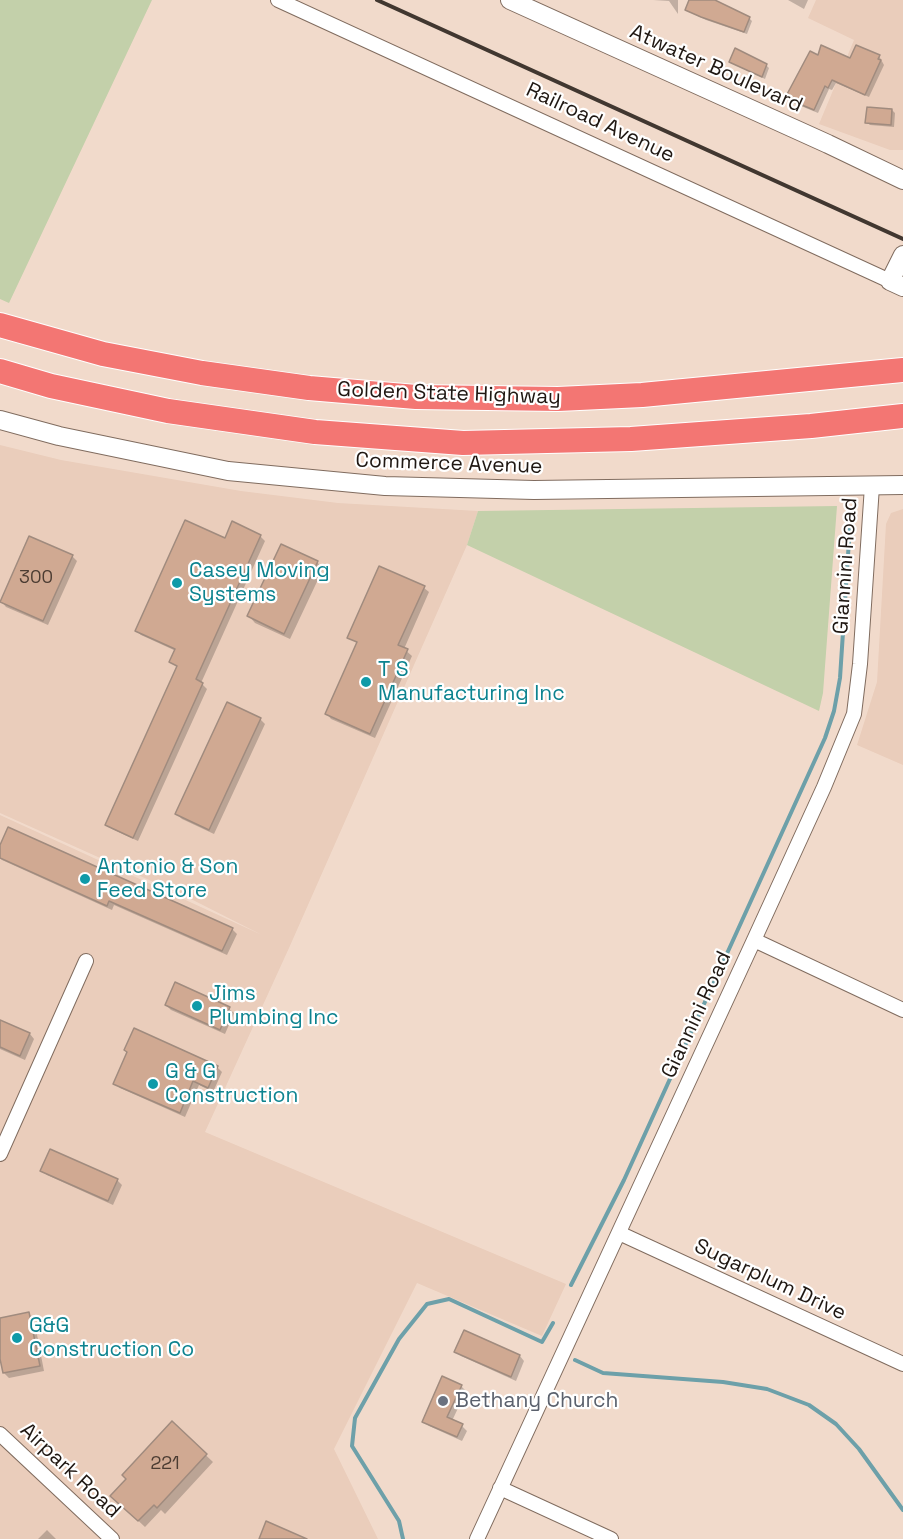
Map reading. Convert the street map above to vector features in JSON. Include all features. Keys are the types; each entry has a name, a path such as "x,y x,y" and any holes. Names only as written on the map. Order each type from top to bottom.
{"highway":[{"name":"Golden State Highway","path":"0,325 103,354 202,374 309,388 416,397 558,399 642,395 903,370"},
{"name":"Golden State Highway","path":"0,371 51,386 168,411 315,432 463,442 631,439 811,426 903,416"}],"street":[{"name":"Railroad Avenue","path":"278,0 897,284"},
{"name":"Atwater Boulevard","path":"510,0 903,180"},
{"path":"897,284 903,255"},
{"name":"Commerce Avenue","path":"0,420 59,436 228,471 385,486 534,490 903,485"},
{"name":"Giannini Road","path":"477,1539 824,787 854,714 860,664 872,486"},
{"path":"754,940 903,1010"},
{"path":"0,1154 86,962"},
{"name":"Sugarplum Drive","path":"619,1233 903,1364"},
{"name":"Airpark Road","path":"0,1434 112,1539"},
{"path":"500,1488 611,1539"}],"shaded area":[{"path":"816,0 903,0 903,150 890,150 819,124 854,40 808,18"},
{"path":"0,445 61,460 241,491 338,503 478,511 467,545 205,1132 566,1284 542,1336 417,1283 334,1449 378,1539 0,1539 0,815 262,935 187,897 0,813"},
{"path":"903,509 903,765 857,745 877,682 886,524 891,513"}],"green space":[{"path":"0,0 152,0 9,303 0,299"},
{"path":"837,506 823,693 819,711 467,545 478,511"}],"building":[{"path":"689,0 715,0 750,17 744,32 685,10"},
{"path":"821,45 850,58 856,45 880,55 878,59 881,60 865,95 832,80 828,88 825,86 814,110 785,98 810,51 818,55"},
{"path":"735,48 767,64 762,77 729,62"},
{"path":"867,107 892,109 891,125 865,123"},
{"path":"185,520 225,538 232,521 261,535 196,679 203,683 133,838 105,825 177,666 169,662 175,649 135,631"},
{"path":"29,536 73,555 43,621 0,602"},
{"path":"281,544 318,561 284,634 247,616"},
{"name":"T S Manufacturing Inc","path":"379,566 425,586 398,645 408,649 370,734 325,714 357,642 347,638"},
{"path":"227,702 261,718 209,830 175,814"},
{"path":"8,827 233,928 222,951 109,901 107,906 0,858 0,845"},
{"name":"Jims Plumbing Inc","path":"175,982 230,1007 220,1030 165,1005"},
{"path":"0,1020 30,1033 20,1056 0,1047"},
{"path":"134,1028 218,1066 208,1088 193,1081 180,1113 113,1084 127,1052 124,1050"},
{"path":"50,1149 118,1179 108,1201 40,1171"},
{"name":"G&G Construction Co","path":"29,1312 40,1366 3,1373 0,1359 0,1318"},
{"path":"464,1330 520,1355 511,1377 454,1352"},
{"name":"Bethany Church","path":"442,1376 462,1385 447,1417 463,1424 457,1437 422,1422"},
{"path":"172,1421 207,1454 157,1508 154,1505 138,1521 110,1496 126,1479 122,1475"},
{"path":"266,1521 307,1539 259,1539"}],"waterway":[{"path":"571,1285 624,1180 825,738 834,711 840,678 850,525"},
{"path":"403,1539 399,1521 352,1446 355,1418 399,1339 427,1304 449,1299 542,1342 553,1323"},
{"path":"575,1360 603,1373 723,1382 767,1389 809,1405 836,1424 859,1449 903,1510"}],"railway":[{"path":"377,0 903,239"}],"place":[{"name":"Casey Moving Systems","path":"177,583"},
{"name":"T S Manufacturing Inc","path":"366,682"},
{"name":"Antonio & Son Feed Store","path":"85,879"},
{"name":"Jims Plumbing Inc","path":"197,1006"},
{"name":"G & G Construction","path":"153,1084"},
{"name":"G&G Construction Co","path":"17,1338"},
{"name":"Bethany Church","path":"443,1401"}]}
